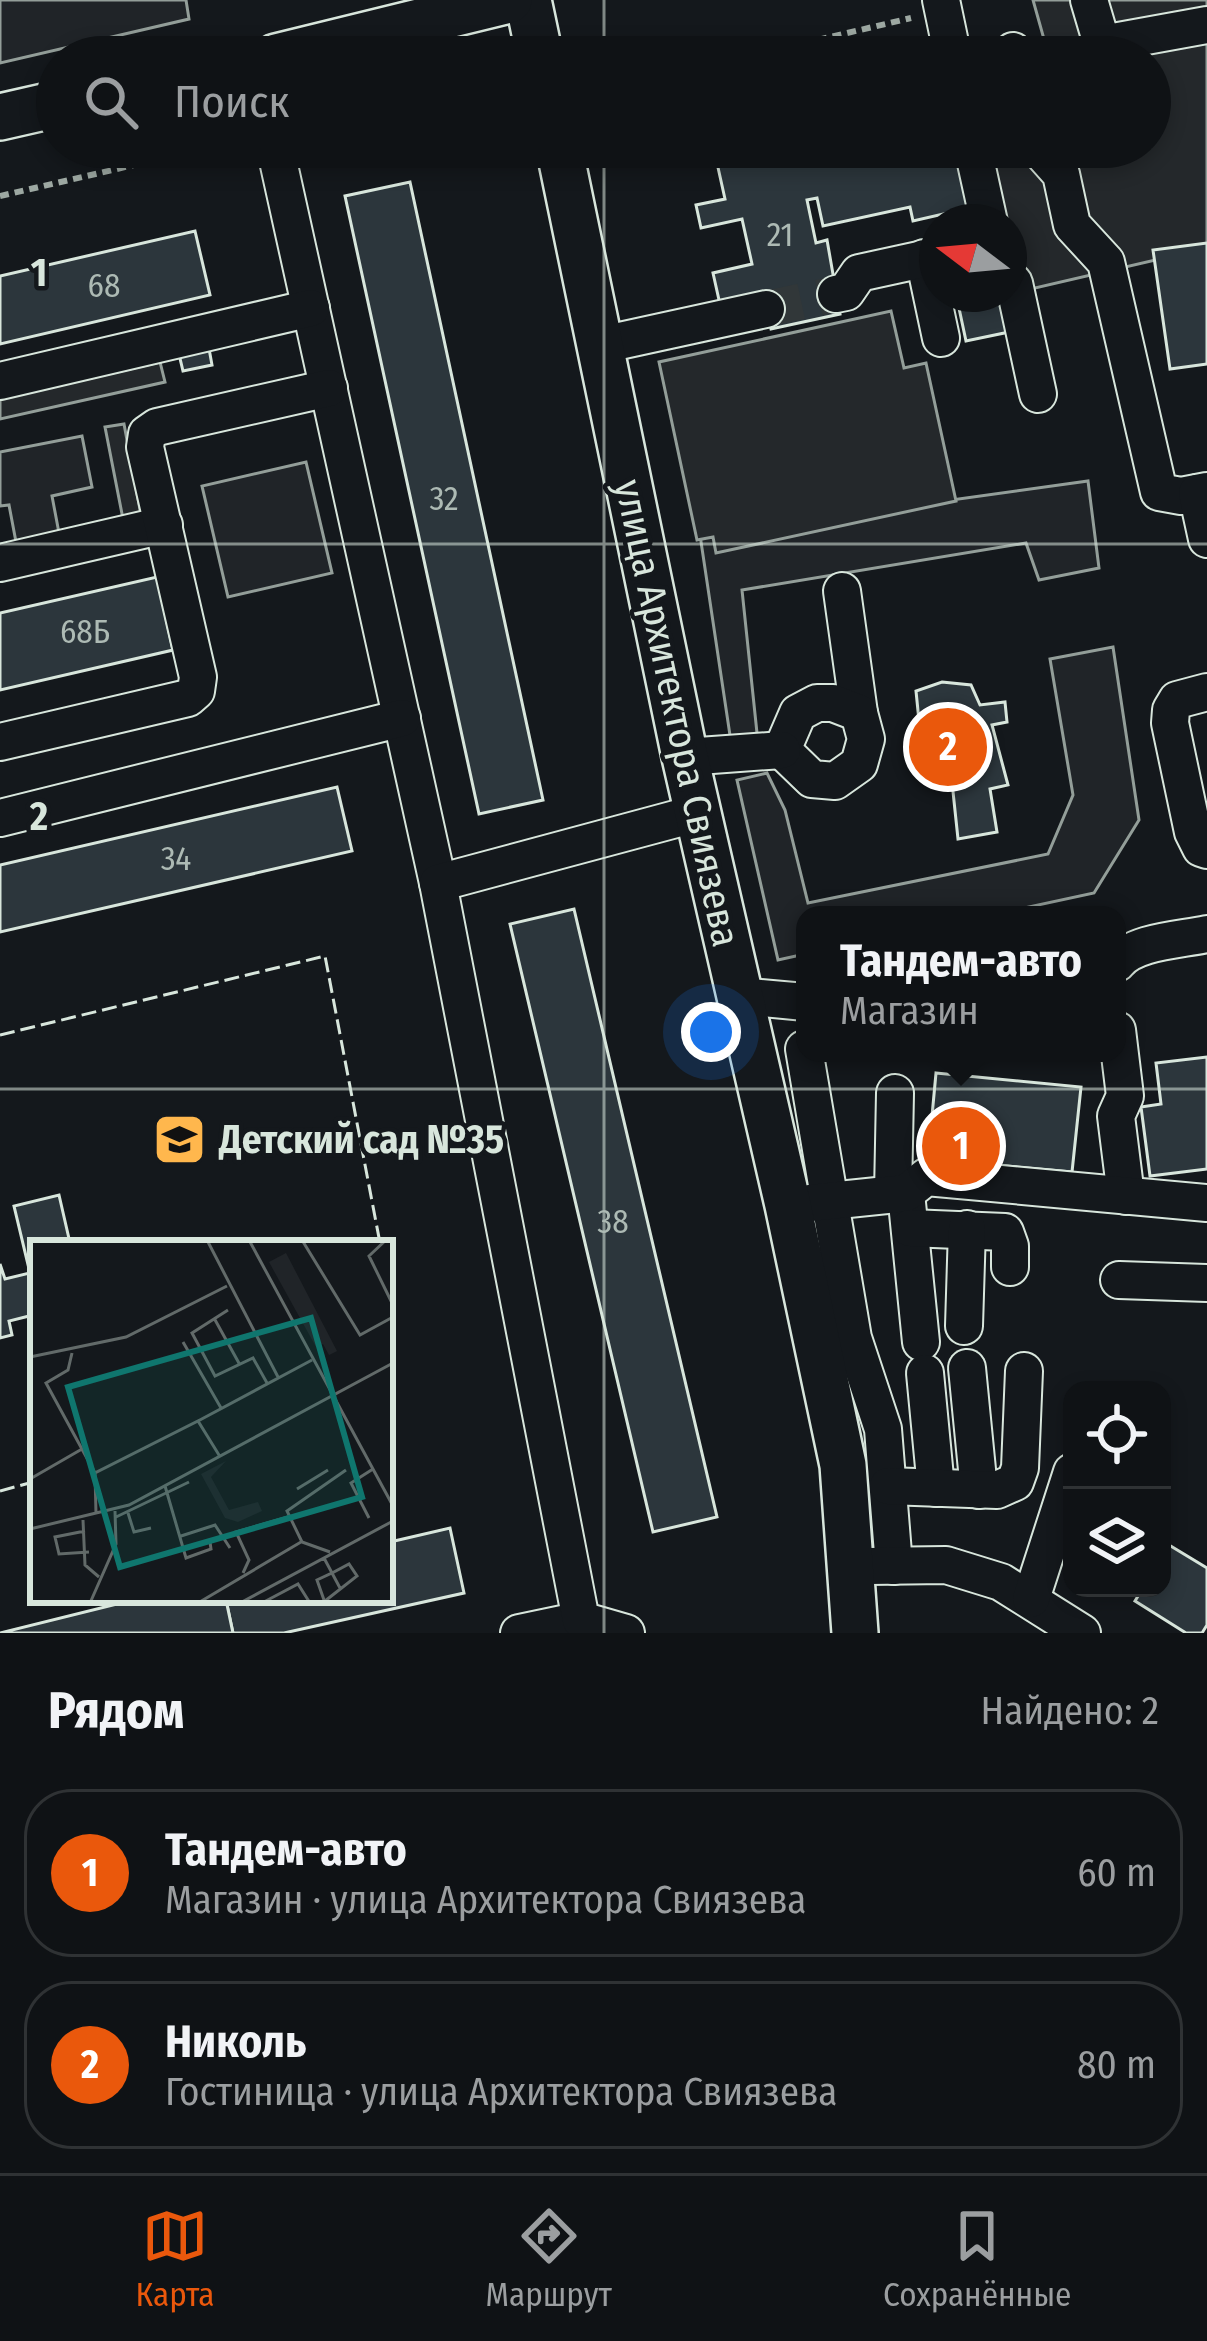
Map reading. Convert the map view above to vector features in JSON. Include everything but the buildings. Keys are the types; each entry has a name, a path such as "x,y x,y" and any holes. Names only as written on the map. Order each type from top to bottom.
{"main road":[{"path":"361,36 508,0"},
{"path":"528,0 536,36"},
{"path":"0,117 36,109"},
{"name":"улица Архитектора Свиязева","path":"564,168 740,996 809,1203 843,1466 873,1566 855,1633"}],"street":[{"path":"1090,0 1100,36"},
{"path":"935,7 945,36"},
{"path":"1146,36 1207,25"},
{"path":"280,168 438,883 581,1620"},
{"path":"977,168 985,204"},
{"path":"1056,168 1072,225 1106,262 1152,476 1159,492 1168,496 1202,492 1207,539"},
{"path":"836,294 846,292 859,273 919,260"},
{"path":"0,381 311,308"},
{"path":"601,345 766,309"},
{"path":"938,312 941,338"},
{"path":"1020,312 1038,394"},
{"path":"0,742 188,698 196,691 198,677 146,447 148,434 329,388"},
{"path":"0,563 164,526"},
{"path":"686,757 782,750 812,779 835,781 848,775 864,752 866,739 842,591"},
{"path":"1207,692 1177,700 1170,723 1193,832 1207,850"},
{"path":"782,750 798,713 817,703 833,703 859,713"},
{"path":"0,818 402,718"},
{"path":"438,883 698,813"},
{"path":"1126,954 1207,934"},
{"path":"740,996 796,1001"},
{"path":"804,1062 809,1203 883,1429 888,1486 873,1566 946,1565 1001,1582 1082,1633"},
{"path":"1121,1062 1125,1096 1116,1115 1126,1196"},
{"path":"895,1094 936,1488"},
{"path":"903,1205 926,1177 1207,1204"},
{"path":"809,1203 903,1205 967,1229 1005,1232 1010,1267"},
{"path":"964,1326 967,1229"},
{"path":"1118,1280 1207,1283"},
{"path":"967,1368 979,1490"},
{"path":"888,1486 1007,1489 1020,1468 1024,1371"},
{"path":"1031,1599 1067,1489"},
{"path":"519,1633 581,1620 626,1633"}],"path":[{"path":"825,36 935,7"},
{"path":"0,196 121,168"}],"shaded area":[{"path":"0,0 186,0 189,19 116,36 36,36 36,55 0,63"},
{"path":"1033,0 1207,0 1207,248 1027,290 1027,204 1001,204 993,168 1171,168 1171,36 1043,36"},
{"path":"891,311 904,368 926,363 956,501 716,553 713,537 697,540 659,362"},
{"path":"160,362 165,382 0,419 0,399"},
{"path":"124,424 141,515 123,519 105,427"},
{"path":"82,436 92,487 52,496 59,533 16,542 9,505 0,506 0,452"},
{"path":"306,462 332,573 228,597 202,486"},
{"path":"1088,481 1099,568 1039,580 1026,543 742,590 757,733 731,742 700,535"},
{"path":"1113,647 1139,820 1094,893 1033,906 796,906 796,956 778,960 737,780 767,773 785,810 808,903 1048,854 1073,795 1050,659"}],"tunnel":[{"path":"766,309 836,294"}],"fence":[{"path":"0,1035 325,956 379,1240"},
{"path":"0,1491 30,1483"}],"place":[{"name":"Николь","path":"948,747"},
{"name":"Детский сад №35","path":"180,1139"},
{"name":"Тандем-авто","path":"961,1146"}]}
